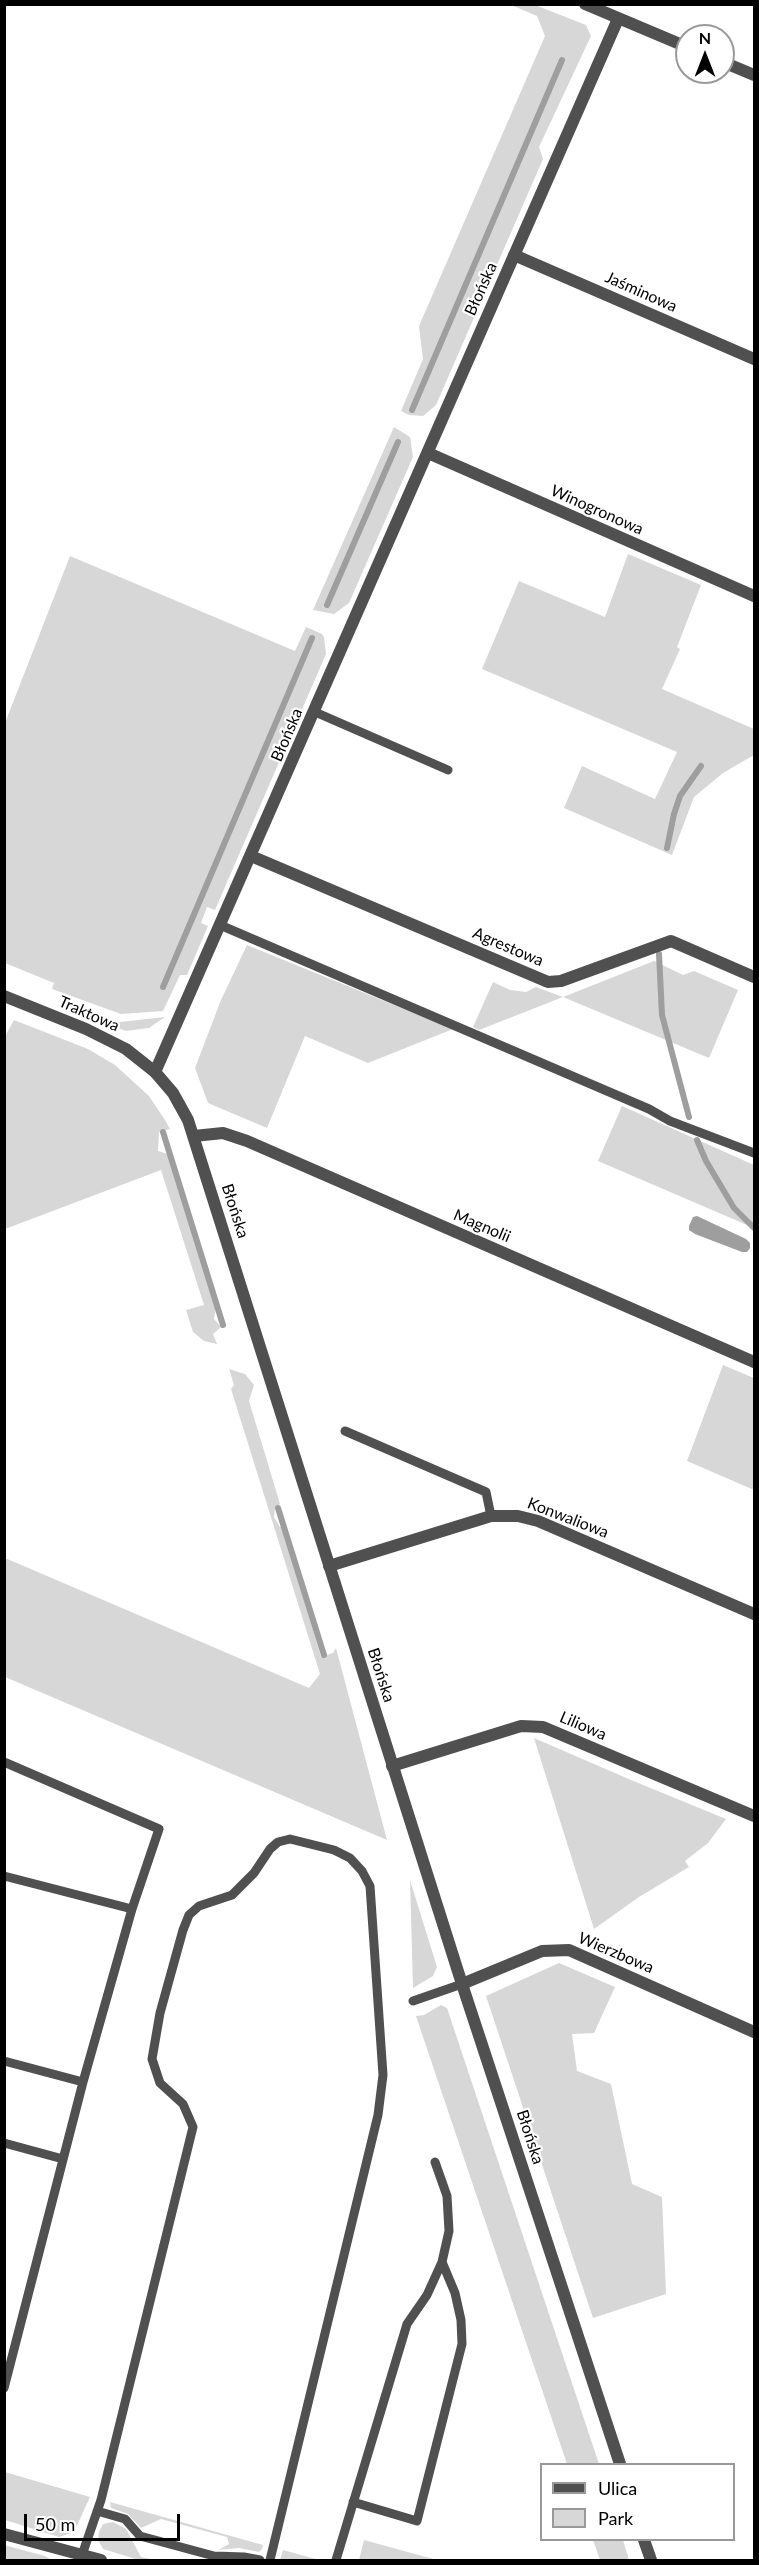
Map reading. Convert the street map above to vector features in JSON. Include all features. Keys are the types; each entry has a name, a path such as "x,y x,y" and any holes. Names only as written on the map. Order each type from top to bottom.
{"street":[{"path":"585,4 675,42"},
{"name":"Błońska","path":"618,19 155,1072 182,1106 194,1136 392,1766 620,2463"},
{"path":"735,67 754,75"},
{"name":"Jaśminowa","path":"514,255 754,359"},
{"name":"Winogronowa","path":"428,453 754,596"},
{"name":"Agrestowa","path":"251,856 548,982 561,981 670,941 754,977"},
{"name":"Traktowa","path":"4,996 107,1038 155,1072"},
{"name":"Magnolii","path":"194,1136 222,1133 247,1141 754,1362"},
{"name":"Konwaliowa","path":"329,1566 491,1516 518,1516 538,1521 754,1614"},
{"name":"Liliowa","path":"392,1766 521,1726 543,1727 754,1816"},
{"name":"Wierzbowa","path":"462,1984 543,1951 569,1950 754,2032"},
{"path":"4,2534 74,2556 101,2560"},
{"path":"644,2541 651,2560"}],"lane":[{"path":"315,712 448,770"},
{"path":"220,926 638,1104 670,1121 754,1153"},
{"path":"345,1431 486,1492 491,1516"},
{"path":"4,1762 159,1829 132,1909 83,2082 4,2388"},
{"path":"74,2556 97,2511 193,2127 183,2104 160,2083 152,2059 160,2013 183,1930 189,1915 200,1906 232,1895 278,1842 290,1839 308,1842 350,1858 370,1886 382,2092 270,2560"},
{"path":"4,1876 132,1909"},
{"path":"413,2001 462,1984"},
{"path":"4,2061 83,2082"},
{"path":"4,2143 63,2159"},
{"path":"336,2560 406,2324 427,2295 442,2262 449,2231 447,2196 435,2162"},
{"path":"353,2502 417,2521 462,2344 461,2320 455,2293 442,2262"},
{"path":"97,2511 125,2519 140,2536 214,2556 260,2560"}],"green space":[{"path":"511,5 535,5 586,25 591,36 539,147 543,159 436,405 423,416 409,415 401,411 423,359 419,326 545,36 537,16"},
{"path":"394,427 410,437 413,457 349,603 334,614 313,610"},
{"path":"628,554 701,585 677,647 680,649 662,689 754,729 754,755 723,773 694,797 672,855 564,808 582,766 655,799 677,752 482,669 519,581 605,617"},
{"path":"70,556 295,651 306,627 324,637 326,654 215,910 207,907 201,923 208,926 187,975 180,975 163,1011 121,1014 52,989 54,983 5,963 5,723"},
{"path":"247,945 453,1029 368,1063 305,1036 267,1128 208,1103 195,1068 221,1000"},
{"path":"654,961 683,975 694,971 738,990 709,1058 563,997"},
{"path":"493,982 510,990 526,992 536,987 563,997 479,1030 473,1027"},
{"path":"65,1001 120,1022 165,1017 149,1028 126,1031 61,1006"},
{"path":"14,1020 88,1049 115,1065 149,1096 165,1120 170,1129 159,1132 158,1151 168,1154 216,1307 214,1319 221,1327 213,1334 217,1344 204,1341 193,1332 186,1310 204,1305 161,1170 5,1229 4,1038"},
{"path":"622,1106 754,1165 754,1228 598,1161"},
{"path":"723,1365 754,1378 754,1490 687,1461"},
{"path":"229,1369 245,1374 254,1385 249,1401 280,1504 275,1508 274,1517 280,1527 283,1526 321,1657 333,1653 336,1648 387,1840 5,1677 5,1558 309,1688 320,1674 231,1389 234,1385"},
{"path":"534,1738 726,1819 708,1843 685,1861 689,1867 639,1897 594,1929"},
{"path":"410,1880 437,1967 433,1976 413,1988"},
{"path":"559,1963 615,1987 594,2033 572,2034 577,2071 611,2084 632,2184 662,2197 666,2294 593,2318 486,1996"},
{"path":"441,2005 447,2008 599,2463 567,2463 416,2016 424,2015"},
{"path":"5,2472 90,2497 74,2532 59,2537 5,2520"},
{"path":"110,2502 263,2545 262,2549 259,2552 239,2548 218,2550 229,2544 227,2537 161,2519 141,2528 128,2514 111,2508"},
{"path":"113,2522 126,2529 141,2557 155,2560 139,2560 103,2549 98,2540 99,2532 103,2524"},
{"path":"364,2540 437,2560 359,2560"},
{"path":"593,2541 623,2541 629,2560 600,2560"},
{"path":"4,2545 45,2556 52,2560 5,2559"},
{"path":"283,2550 319,2560 280,2560"}],"shaded area":[{"path":"697,1216 746,1239 750,1243 750,1248 747,1252 742,1252 695,1234 689,1230 689,1226 693,1217"}],"waterway":[{"path":"412,410 562,60"},
{"path":"327,605 398,442"},
{"path":"163,987 312,638"},
{"path":"667,848 680,796 701,766"},
{"path":"659,954 662,1015 689,1117"},
{"path":"163,1132 223,1325"},
{"path":"697,1140 706,1161 734,1208 754,1228"},
{"path":"278,1508 324,1655"}]}
